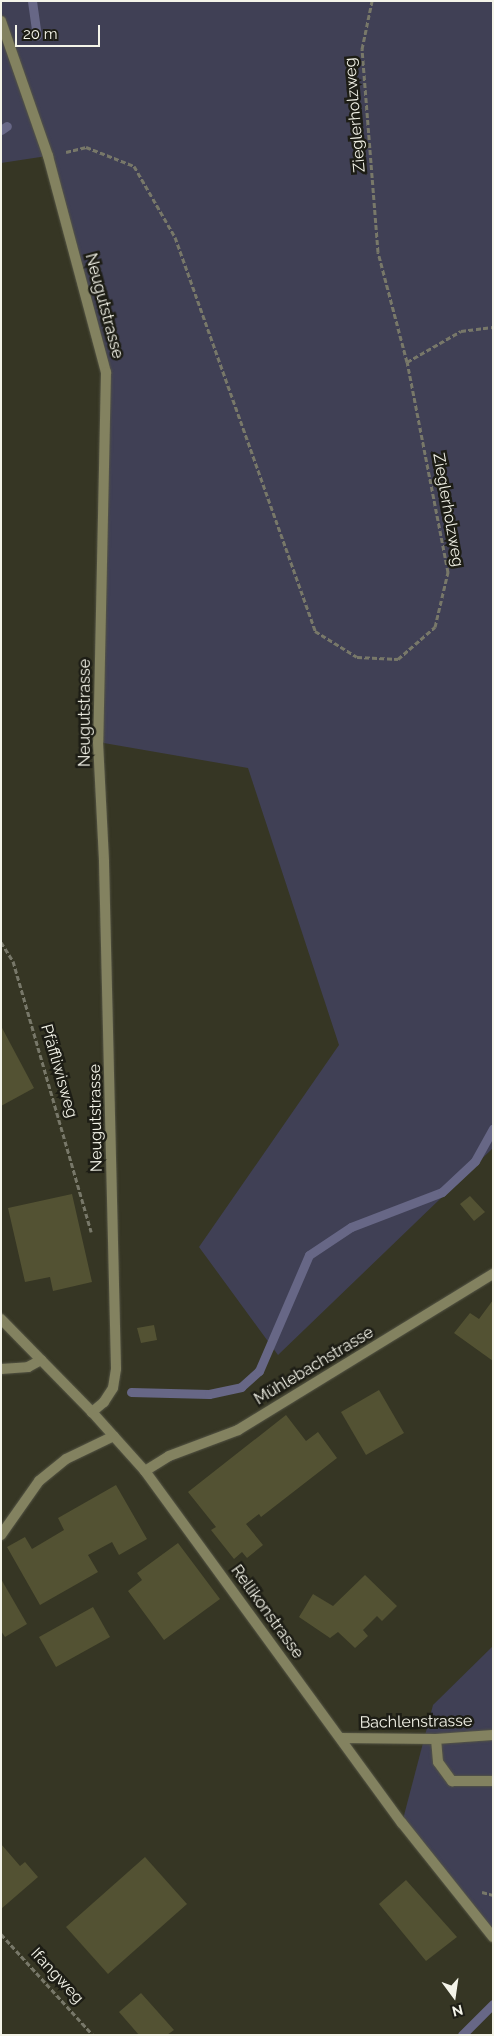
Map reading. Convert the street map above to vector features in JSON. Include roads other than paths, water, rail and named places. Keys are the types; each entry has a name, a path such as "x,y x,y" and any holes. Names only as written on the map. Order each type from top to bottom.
{"street":[{"name":"Neugutstrasse","path":"1,21 48,156 106,372 98,742 104,862 116,1369 113,1388 104,1402 92,1412"},
{"name":"Mühlebachstrasse","path":"145,1471 169,1456 238,1430 493,1274"},
{"name":"Rellikonstrasse","path":"1,1320 92,1412 145,1471 402,1823 493,1937"},
{"path":"1,1369 28,1367 41,1360"},
{"path":"1,1535 39,1481 66,1459 114,1436"},
{"name":"Bachlenstrasse","path":"341,1738 436,1739 493,1735"},
{"path":"436,1739 438,1762 452,1782 493,1781"}],"waterway":[{"path":"32,1 37,36"},
{"path":"1,130 7,126"},
{"path":"131,1392 209,1394 241,1387 259,1371 309,1255 351,1227 442,1192 475,1161 493,1129"},
{"path":"462,2035 493,2004"}]}
